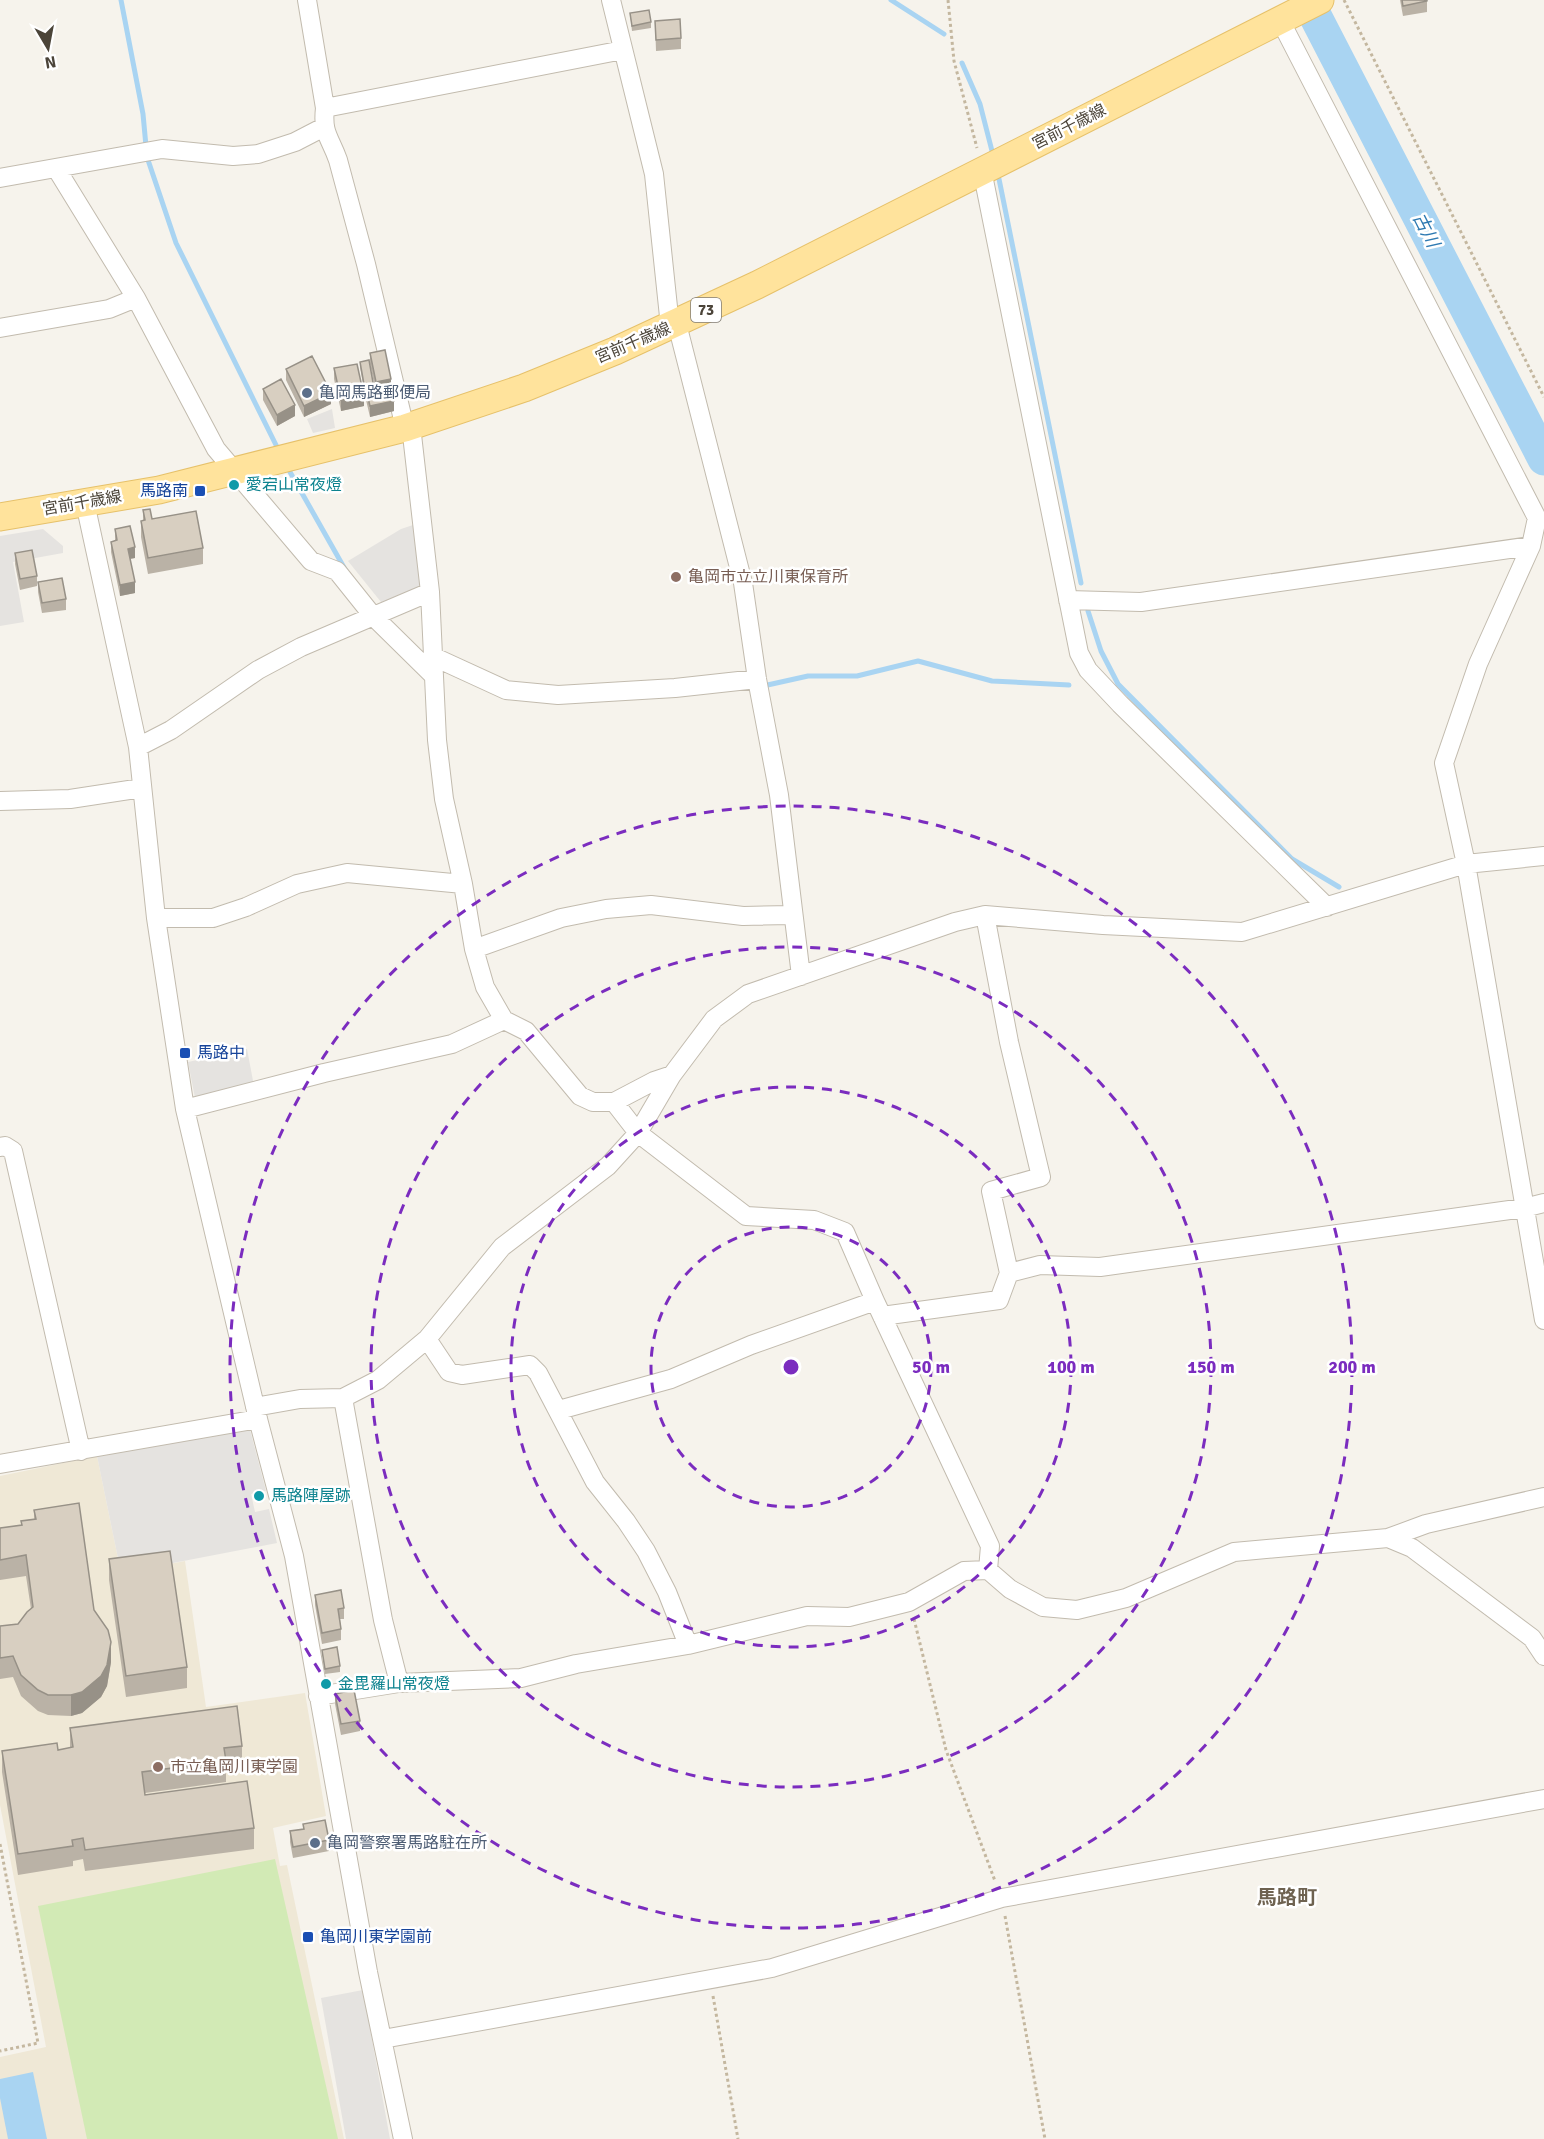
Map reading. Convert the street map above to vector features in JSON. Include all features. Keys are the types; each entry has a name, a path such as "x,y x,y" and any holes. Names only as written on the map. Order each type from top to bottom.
{"main road":[{"name":"宮前千歳線","path":"0,517 159,490 408,427 524,388 615,351 758,285 1320,0"}],"street":[{"path":"307,0 325,108 324,127 338,160 408,427 430,592 437,740 444,799 463,884 474,949 485,987 504,1020 526,1031 580,1096 592,1102 614,1102 672,1075"},
{"path":"611,0 654,174 674,325 743,583 757,679 779,795 801,976"},
{"path":"1285,18 1537,518 1531,546 1478,664 1444,764 1466,864 1544,1320"},
{"path":"325,108 623,50"},
{"path":"0,178 162,149 233,156 258,154 295,142 324,127"},
{"path":"56,168 136,298 216,449 311,561 337,571 373,616 434,676"},
{"path":"982,170 1079,653 1088,670 1327,907"},
{"path":"0,328 109,309 136,298"},
{"path":"85,503 138,747 156,918 185,1109 256,1413 294,1556 368,1972 403,2139"},
{"path":"1068,600 1141,602 1531,546"},
{"path":"138,747 171,730 258,670 301,647 430,592"},
{"path":"432,656 506,690 558,695 675,688 757,679"},
{"path":"0,801 70,799 142,788"},
{"path":"0,1464 81,1451 256,1413 300,1399 343,1398 378,1380 427,1339 502,1247 608,1166 638,1133 672,1075 714,1019 748,994 955,922 984,915 1103,925 1242,932 1466,864 1544,856"},
{"path":"156,918 213,918 246,907 297,884 347,873 463,884"},
{"path":"474,949 561,918 606,909 651,904 743,916 793,915"},
{"path":"559,1410 671,1379 751,1345 878,1309 999,1300 1009,1273 991,1191 1041,1177 1009,1042 984,915"},
{"path":"185,1109 324,1073 452,1044 504,1020"},
{"path":"614,1102 638,1133 746,1216 814,1220 844,1233 990,1546 988,1570"},
{"path":"0,1147 5,1146 13,1151 81,1451"},
{"path":"1009,1273 1041,1264 1100,1267 1524,1208 1544,1203"},
{"path":"427,1339 449,1372 462,1375 530,1365 538,1373 595,1482 646,1551 667,1592 688,1645"},
{"path":"343,1398 383,1620 399,1683"},
{"path":"318,1696 399,1683 521,1678 576,1664 688,1645 807,1616 849,1617 909,1602 964,1571 988,1570 1010,1589 1043,1607 1077,1610 1125,1598 1234,1552 1388,1538 1426,1524 1544,1497"},
{"path":"1388,1538 1412,1548 1523,1631 1532,1638 1544,1656"},
{"path":"383,2039 772,1968 1002,1898 1544,1799"}],"path":[{"path":"948,0 954,61 982,170"},
{"path":"1344,0 1544,397"},
{"path":"909,1602 946,1750 1002,1898 1045,2139"},
{"path":"0,1844 38,2043 0,2051"},
{"path":"710,1980 738,2139"}],"shaded area":[{"path":"332,409 335,428 313,433 307,419"},
{"path":"413,525 421,590 385,607 348,561 401,529"},
{"path":"43,529 63,546 63,553 13,562 24,622 0,626 0,536"},
{"path":"247,1049 254,1086 195,1098 188,1062"},
{"path":"249,1426 266,1491 251,1494 255,1512 269,1509 277,1543 121,1573 97,1456"},
{"name":"市立亀岡川東学園","path":"97,1456 121,1573 185,1561 206,1707 305,1693 326,1816 273,1828 280,1866 287,1865 344,2139 0,2139 0,2057 46,2047 0,1805 0,1476"},
{"path":"363,1990 390,2139 346,2139 321,1998"}],"green space":[{"path":"275,1859 338,2139 87,2139 38,1906"}],"water":[{"path":"33,2072 47,2139 8,2139 0,2098 0,2079"}],"building":[{"path":"1402,0 1427,0 1427,1 1403,6"},
{"path":"649,10 651,22 632,26 630,13"},
{"path":"680,19 681,38 656,40 655,21"},
{"path":"385,350 391,379 376,382 370,353"},
{"path":"312,356 331,393 304,406 286,369"},
{"path":"369,360 374,388 365,390 360,362"},
{"path":"357,364 364,396 341,400 334,368"},
{"path":"281,379 295,405 277,415 263,389"},
{"path":"391,384 394,401 370,406 366,390"},
{"path":"150,509 152,519 196,511 203,548 148,558 141,521 145,520 143,510"},
{"path":"130,526 135,547 128,549 135,582 120,585 111,542 117,540 115,529"},
{"path":"32,550 37,576 20,579 15,553"},
{"path":"62,578 66,599 42,603 38,582"},
{"path":"79,1503 94,1610 108,1630 111,1642 107,1665 101,1676 82,1692 71,1695 48,1695 38,1690 21,1675 13,1656 0,1658 0,1626 18,1624 33,1607 26,1555 0,1560 0,1528 22,1525 21,1521 36,1519 34,1510"},
{"path":"170,1551 187,1667 126,1676 109,1559"},
{"path":"341,1590 344,1608 338,1609 341,1629 322,1633 315,1595"},
{"path":"337,1647 340,1666 325,1669 322,1650"},
{"path":"354,1690 360,1721 341,1724 335,1694"},
{"path":"237,1706 242,1746 224,1748 226,1761 142,1772 145,1795 247,1781 254,1828 85,1850 83,1838 72,1840 73,1846 18,1854 2,1751 57,1743 58,1750 73,1747 70,1728"},
{"path":"325,1820 329,1840 293,1847 290,1831 304,1829 303,1824"}],"waterway":[{"path":"121,0 143,114 147,157 176,243 277,447"},
{"path":"891,0 944,34"},
{"name":"古川","path":"1307,0 1544,459"},
{"path":"962,63 980,104 992,151"},
{"path":"999,179 1081,583"},
{"path":"290,472 346,571"},
{"path":"1088,611 1101,651 1118,684 1292,859 1339,887"},
{"path":"763,686 808,676 857,676 918,661 992,681 1069,685"}],"place":[{"name":"亀岡馬路郵便局","path":"307,393"},
{"name":"愛宕山常夜燈","path":"234,485"},
{"name":"馬路南","path":"200,491"},
{"name":"亀岡市立立川東保育所","path":"676,577"},
{"name":"馬路中","path":"185,1053"},
{"name":"馬路陣屋跡","path":"259,1496"},
{"name":"金毘羅山常夜燈","path":"326,1684"},
{"name":"市立亀岡川東学園","path":"158,1767"},
{"name":"亀岡警察署馬路駐在所","path":"315,1843"},
{"name":"亀岡川東学園前","path":"308,1937"}],"district":[{"name":"馬路町","path":"1287,1897"}]}
